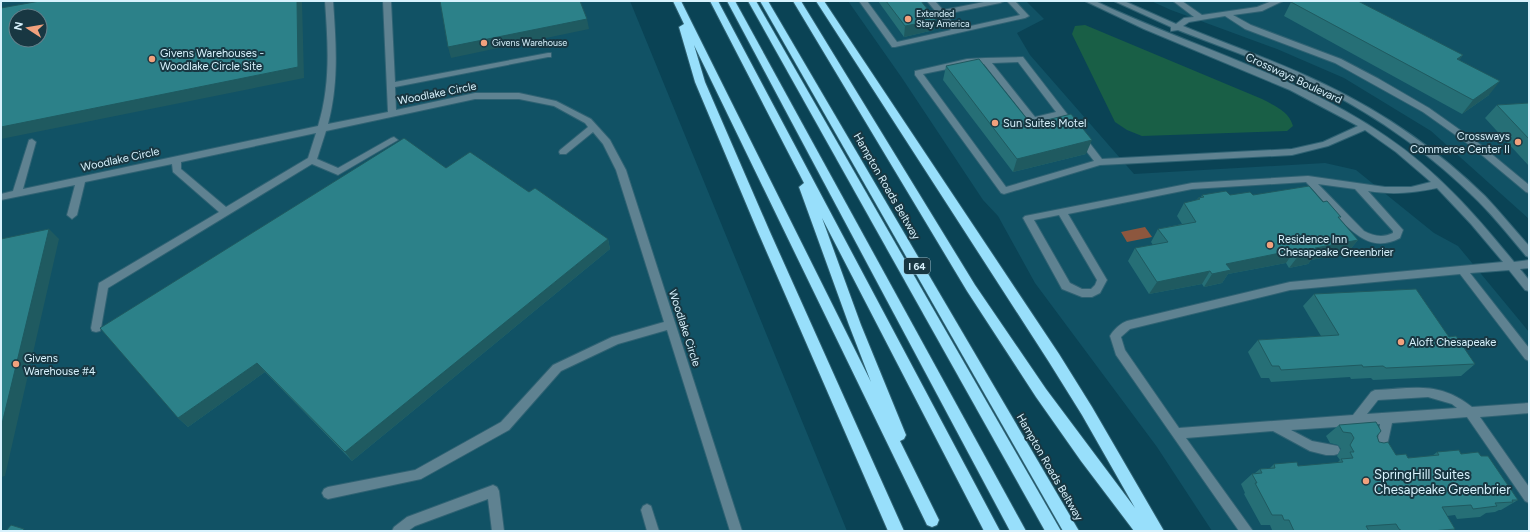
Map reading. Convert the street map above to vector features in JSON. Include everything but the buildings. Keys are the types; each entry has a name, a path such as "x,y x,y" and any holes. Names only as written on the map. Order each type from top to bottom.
{"highway":[{"path":"677,1 700,82 764,232 896,531"},
{"path":"677,1 935,525"},
{"path":"714,1 992,531"},
{"path":"731,1 1018,531"},
{"path":"752,1 1053,531"},
{"name":"Hampton Roads Beltway","path":"764,1 1071,531"},
{"path":"797,1 971,288 1041,393 1086,456 1143,531"},
{"path":"820,1 1054,358 1156,531"},
{"path":"788,142 855,325 935,525"}],"street":[{"path":"96,328 103,286 312,160 331,91 333,66 329,1"},
{"path":"387,1 392,113"},
{"path":"863,1 895,45 1025,16 1011,1"},
{"path":"932,1 956,32"},
{"path":"941,13 1000,1"},
{"name":"Crossways Boulevard","path":"1089,1 1168,37 1275,80 1322,102 1365,127 1390,144 1439,184 1467,213 1529,287"},
{"name":"Crossways Boulevard","path":"1118,1 1301,76 1345,98 1392,126 1435,157 1473,191 1529,253"},
{"path":"1177,1 1201,18"},
{"path":"1168,37 1176,26 1188,20 1259,9 1279,1"},
{"path":"1226,14 1248,27 1338,61 1426,110 1474,144 1529,190"},
{"path":"391,85 548,55"},
{"path":"1100,162 1020,58 966,62 918,73 1004,191 1100,162 1292,152 1326,144 1365,127"},
{"path":"985,60 1033,120 1063,113"},
{"name":"Woodlake Circle","path":"1,197 474,96 519,96 556,104 588,121 594,127 607,142 621,170 736,531"},
{"path":"562,152 594,127"},
{"path":"312,160 338,172 394,140"},
{"path":"17,193 32,142"},
{"path":"178,159 176,170 225,212"},
{"path":"1308,179 1362,235 1383,240 1393,238 1397,235 1398,230 1358,186"},
{"path":"1062,212 1102,280 1101,286 1097,291 1090,294 1082,294 1066,286 1028,218 1192,186 1308,179 1384,190 1411,190 1439,184"},
{"path":"72,215 81,180"},
{"path":"1247,531 1120,352 1115,336 1126,324 1290,286 1529,264"},
{"path":"1462,270 1529,356"},
{"path":"328,493 417,475 505,426 557,368 616,340 671,325"},
{"path":"1356,420 1375,396 1428,392 1455,400 1470,412 1529,497"},
{"path":"1176,433 1529,408"},
{"path":"1371,448 1383,442 1387,418"},
{"path":"1274,426 1307,445 1322,450 1334,450"},
{"path":"398,531 411,521 493,492 498,531"},
{"path":"647,510 653,531"}],"shaded area":[{"path":"1,1 630,1 847,531 1,531"},
{"path":"848,1 1026,1 1044,19 1017,33 1030,55 1134,174 1325,163 1356,170 1434,233 1458,246 1529,332 1529,531 1212,531 1157,447 1035,283 998,216 983,200 902,78"},
{"path":"1151,1 1529,1 1529,219 1431,131 1344,78 1277,49 1171,10"},
{"path":"1085,25 1262,99 1285,113 1293,126 1287,131 1142,136 1127,130 1115,122 1072,34 1075,26"},
{"path":"1145,227 1152,237 1127,242 1121,232"}],"place":[{"name":"Extended Stay America","path":"908,19"},
{"name":"Givens Warehouse","path":"484,43"},
{"name":"Givens Warehouses - Woodlake Circle Site","path":"152,59"},
{"name":"Sun Suites Motel","path":"995,123"},
{"name":"Crossways Commerce Center II","path":"1518,142"},
{"name":"Residence Inn Chesapeake Greenbrier","path":"1270,245"},
{"name":"Aloft Chesapeake","path":"1401,342"},
{"name":"Givens Warehouse #4","path":"16,364"},
{"name":"SpringHill Suites Chesapeake Greenbrier","path":"1366,481"}]}
